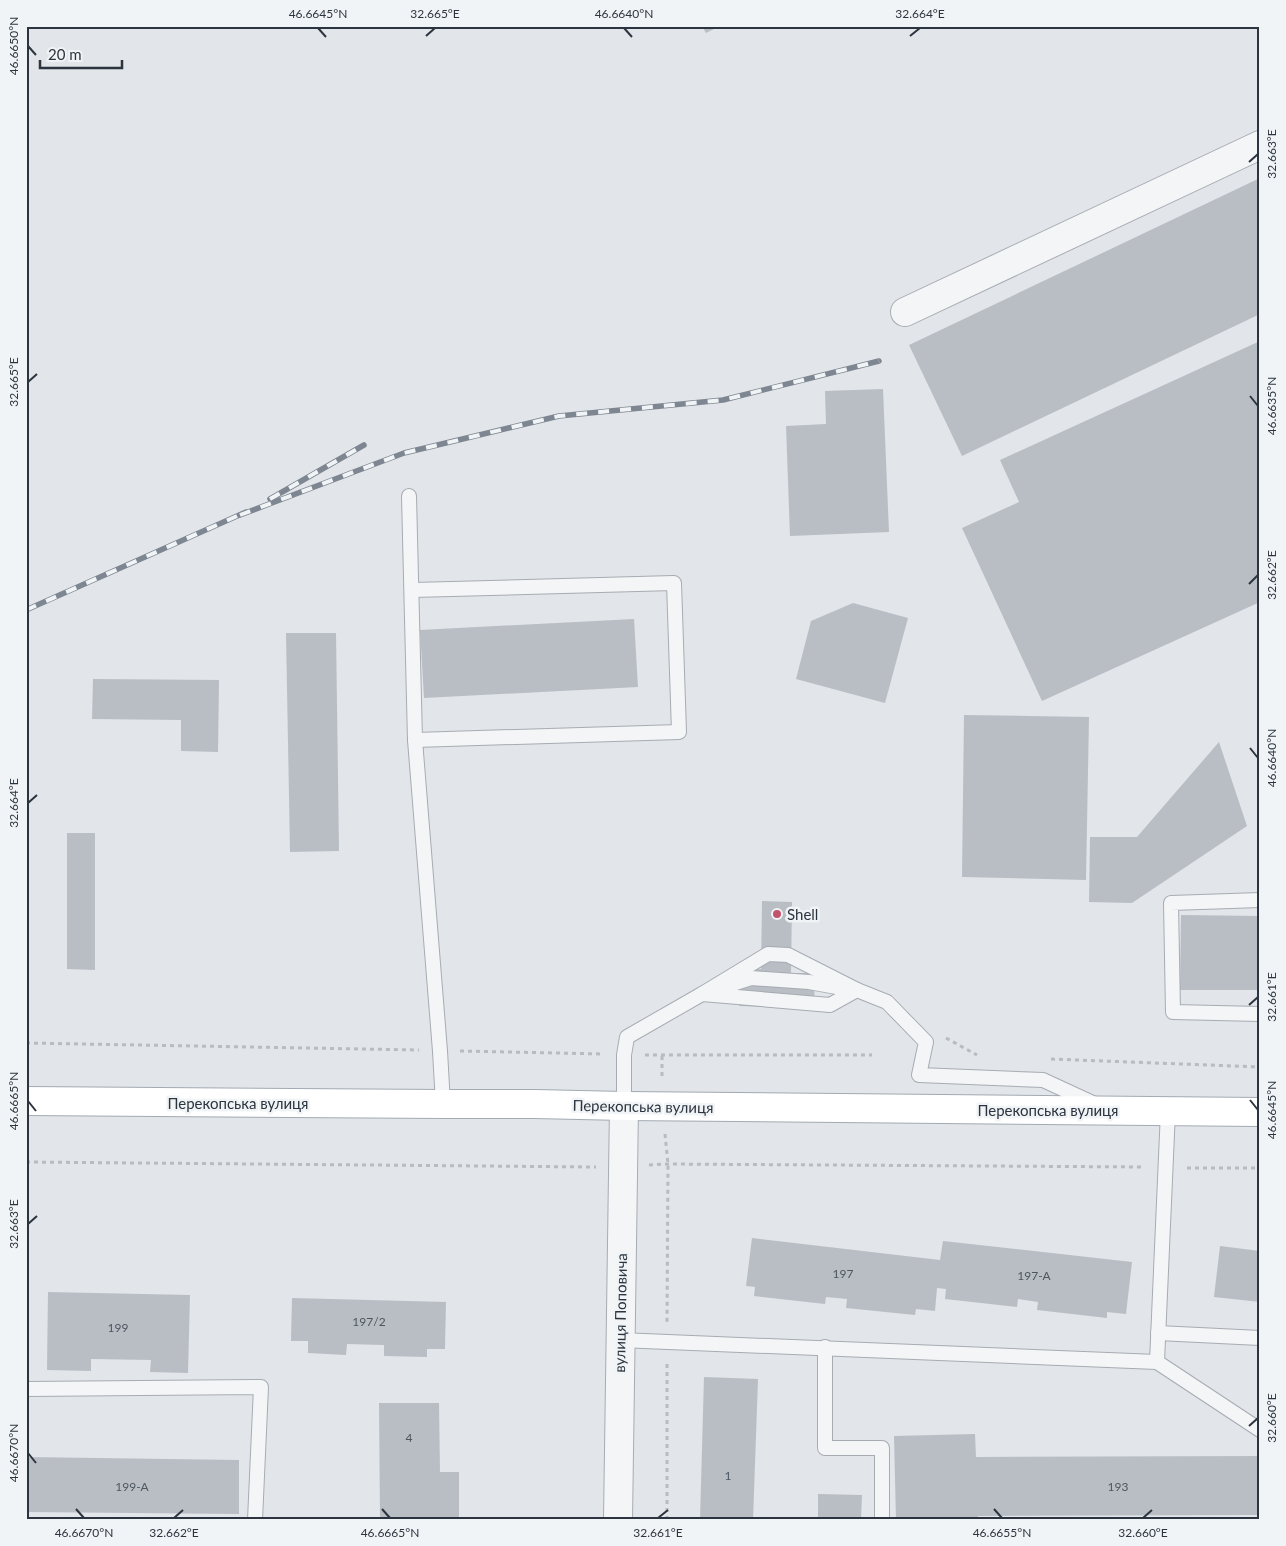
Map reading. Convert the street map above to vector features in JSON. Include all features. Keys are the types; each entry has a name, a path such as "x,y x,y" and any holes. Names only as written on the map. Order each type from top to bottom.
{"main road":[{"name":"Перекопська вулиця","path":"26,1101 535,1104 1260,1112"}],"street":[{"path":"905,312 1260,145"},
{"name":"вулиця Поповича","path":"618,1520 624,1106"}],"lane":[{"path":"410,496 415,740 443,1104"},
{"path":"412,590 674,583 679,732 415,740"},
{"path":"1260,900 1171,904 1173,1012 1260,1014"},
{"path":"624,1106 624,1055 627,1037 768,954 788,955 857,990 887,1002 926,1042 919,1075 1043,1080 1112,1111"},
{"path":"702,994 752,978 809,982 857,990"},
{"path":"702,994 830,1005 857,990"},
{"path":"1157,1362 1168,1111"},
{"path":"1158,1333 1260,1338"},
{"path":"620,1340 1157,1362 1260,1430"},
{"path":"825,1347 825,1448 882,1448 882,1520"},
{"path":"26,1389 262,1388 255,1520"}],"path":[{"path":"945,1037 982,1058"},
{"path":"26,1043 662,1056 872,1055"},
{"path":"1050,1059 1260,1067"},
{"path":"26,1162 622,1167 678,1164 1260,1168"}],"building":[{"path":"702,26 720,26 706,33"},
{"path":"1260,178 1260,314 962,456 909,345"},
{"path":"1260,341 1260,602 1042,701 962,528 1019,502 1000,460"},
{"path":"883,389 889,532 790,536 786,426 826,424 825,391"},
{"path":"853,603 908,618 885,703 796,679 811,621"},
{"path":"634,619 638,687 424,698 420,630"},
{"path":"286,633 336,633 339,851 290,852"},
{"path":"93,679 219,680 218,752 181,751 181,720 92,719"},
{"path":"964,715 1089,717 1086,880 962,877"},
{"path":"1219,742 1247,826 1132,903 1089,902 1090,837 1137,837"},
{"path":"67,833 95,833 95,970 67,969"},
{"path":"762,901 792,902 791,973 815,973 814,1008 739,1006 740,969 761,969"},
{"path":"1181,915 1260,916 1260,990 1180,990"},
{"path":"752,1238 940,1260 943,1241 1132,1262 1126,1314 1107,1312 1107,1318 1037,1310 1038,1302 1018,1299 1017,1307 945,1299 946,1289 937,1288 935,1311 916,1309 915,1315 846,1308 847,1299 826,1297 825,1304 754,1296 755,1287 746,1286"},
{"path":"1220,1246 1260,1251 1260,1302 1214,1297"},
{"path":"48,1292 190,1295 188,1373 150,1372 151,1360 91,1359 91,1371 47,1370"},
{"path":"292,1298 446,1302 445,1349 427,1349 427,1357 384,1356 384,1345 347,1344 346,1355 308,1353 308,1341 291,1341"},
{"path":"704,1377 758,1379 753,1520 700,1520"},
{"path":"379,1403 439,1403 440,1472 459,1472 459,1520 380,1520"},
{"path":"975,1434 976,1457 1260,1456 1260,1515 978,1516 978,1520 896,1520 894,1436"},
{"path":"26,1457 239,1460 239,1514 26,1512"},
{"path":"818,1494 862,1495 861,1520 818,1520"}],"railway":[{"path":"240,515 404,453 559,416 723,400 879,361"},
{"path":"270,499 364,445"},
{"path":"26,610 246,512"}],"place":[{"name":"Shell","path":"777,914"}]}
